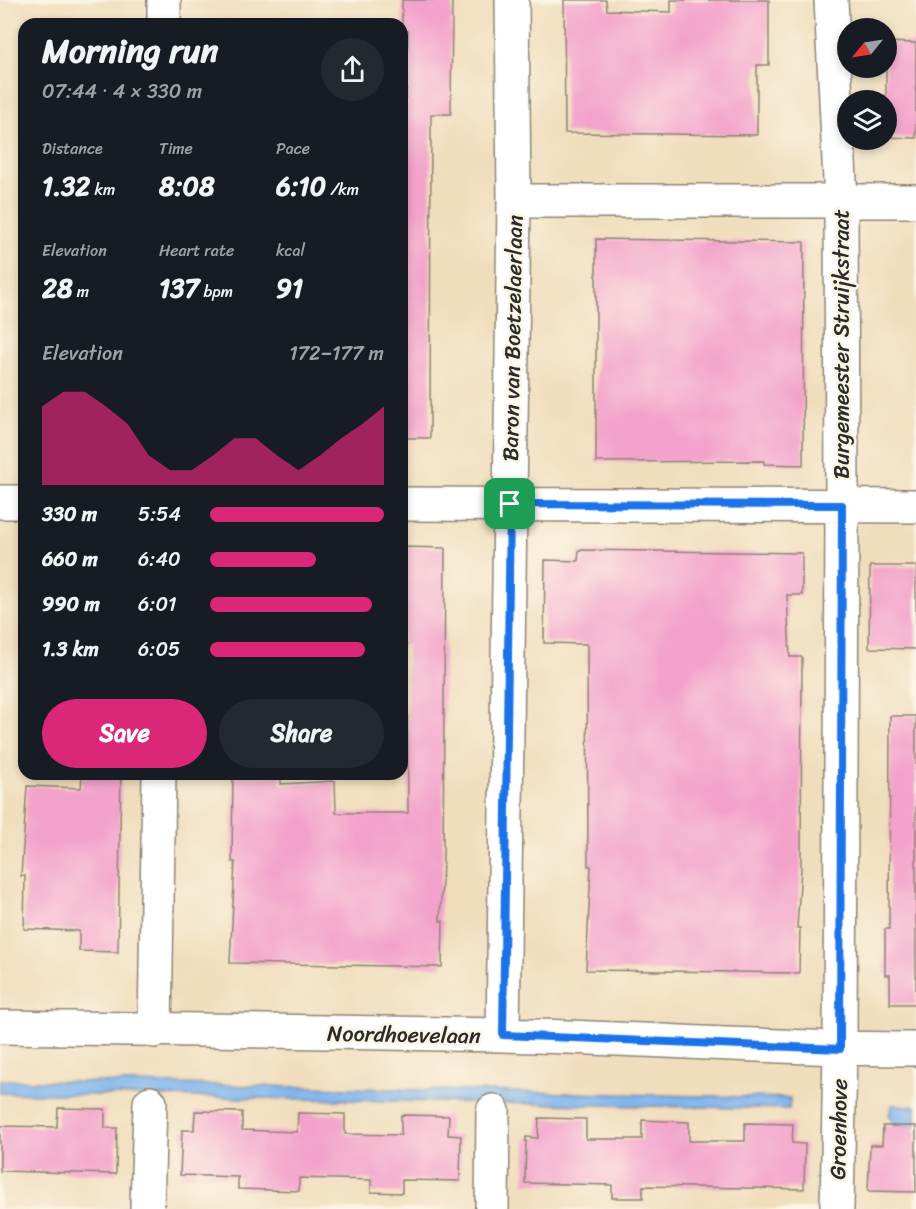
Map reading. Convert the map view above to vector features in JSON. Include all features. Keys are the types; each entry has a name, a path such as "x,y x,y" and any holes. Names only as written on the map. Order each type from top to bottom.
{"street":[{"path":"164,0 164,18"},
{"name":"Baron van Boetzelaerlaan","path":"503,1035 514,201 512,0"},
{"name":"Burgemeester Struijkstraat","path":"831,0 841,201 840,1049"},
{"path":"514,201 916,201"},
{"path":"0,502 18,502"},
{"path":"408,504 916,506"},
{"path":"155,1031 159,780"},
{"name":"Noordhoevelaan","path":"0,1027 503,1035 840,1049 916,1049"},
{"name":"Groenhove","path":"837,1209 840,1049"},
{"path":"147,1209 150,1103"},
{"path":"492,1209 493,1111"}],"water":[{"path":"0,1080 790,1098 789,1109 0,1093"},
{"path":"892,1105 916,1106 916,1126 894,1126 889,1115"}],"building":[{"path":"402,0 452,0 451,114 431,114 430,438 408,438 408,18 402,18"},
{"path":"564,0 606,0 607,10 671,12 671,0 769,0 769,65 757,65 757,135 565,133"},
{"path":"897,42 916,43 916,138 897,137 897,90 886,90 886,78 897,78"},
{"path":"596,239 804,242 803,465 764,464 764,461 596,462"},
{"path":"408,547 445,548 443,863 440,921 443,921 442,967 230,963 235,862 232,862 233,780 281,780 281,784 335,781 336,813 408,813"},
{"path":"579,550 802,553 802,595 787,595 790,657 802,657 801,869 797,928 800,928 799,973 586,970 591,866 588,866 587,644 544,643 545,560 578,561"},
{"path":"870,566 916,566 916,649 869,648"},
{"path":"890,716 916,716 916,1004 890,1004 890,975 885,975 885,929 889,929"},
{"path":"82,780 121,780 118,952 79,951 79,931 24,929 25,876 21,876 27,786 81,788"},
{"path":"58,1108 105,1109 105,1128 117,1128 116,1174 0,1171 0,1126 57,1127"},
{"path":"195,1111 242,1112 242,1130 297,1132 298,1113 345,1114 345,1134 401,1135 401,1115 449,1116 448,1135 461,1136 460,1181 402,1180 402,1193 371,1192 371,1180 299,1178 299,1191 238,1189 238,1177 180,1175 182,1130 194,1130"},
{"path":"539,1118 586,1119 586,1139 642,1139 642,1120 689,1122 689,1141 745,1141 745,1123 793,1124 792,1143 805,1144 804,1189 643,1186 643,1198 612,1198 612,1185 525,1183 526,1137 538,1138"},
{"path":"883,1126 916,1126 916,1192 868,1191 870,1145 882,1145"}],"route":[{"path":"510,504 842,505 840,1049 503,1035 510,504"}]}
